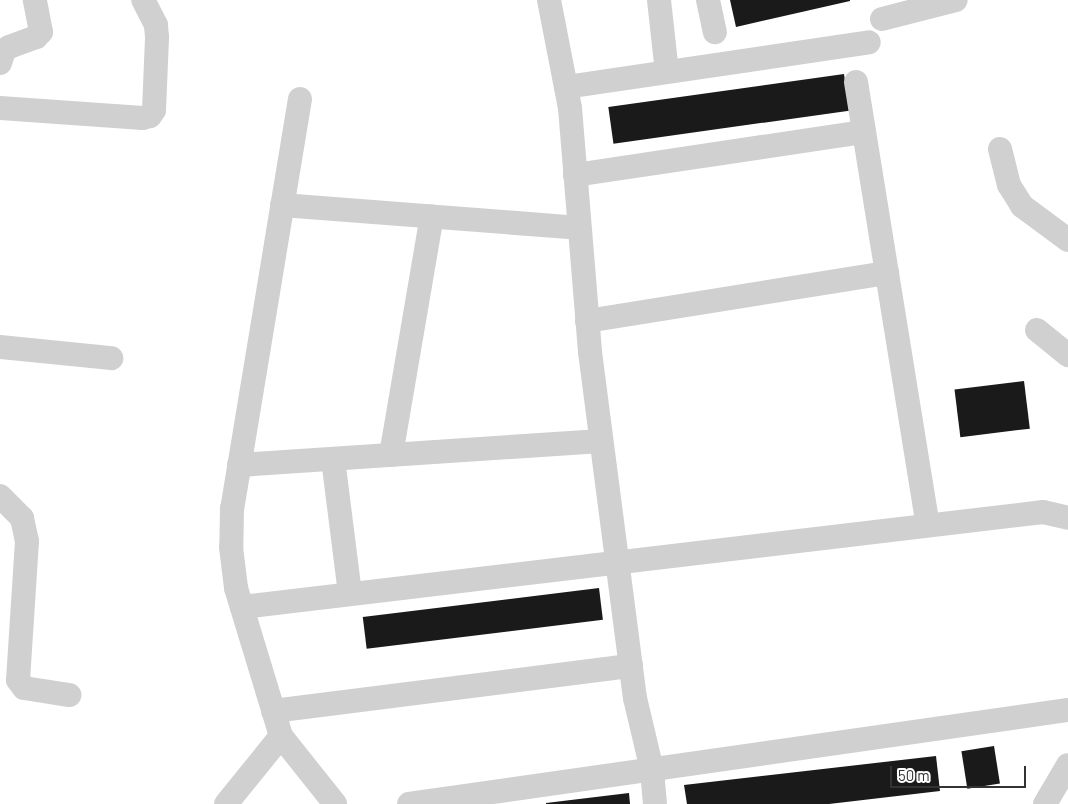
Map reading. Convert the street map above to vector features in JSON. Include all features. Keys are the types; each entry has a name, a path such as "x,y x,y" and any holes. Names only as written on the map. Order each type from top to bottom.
{"street":[{"path":"0,63 4,51 9,47 36,37 41,32 35,0"},
{"path":"0,108 143,118 150,116 154,110 157,36 156,25 142,0"},
{"path":"549,0 566,87 587,321 601,441 631,666 652,770 655,804"},
{"path":"659,0 667,72"},
{"path":"708,0 715,32"},
{"path":"882,19 956,0"},
{"path":"566,87 869,42"},
{"path":"856,82 928,525"},
{"path":"300,100 232,508 231,547 242,606 281,736 335,804"},
{"path":"575,175 864,132"},
{"path":"1000,149 1009,185 1022,206 1068,240"},
{"path":"282,205 579,228"},
{"path":"391,455 432,216"},
{"path":"587,321 887,273"},
{"path":"1037,330 1068,355"},
{"path":"0,347 111,358"},
{"path":"239,465 601,441"},
{"path":"333,459 350,594"},
{"path":"0,496 13,506 26,531 10,652 20,684 69,695"},
{"path":"242,606 1043,512 1068,518"},
{"path":"274,711 631,666"},
{"path":"409,804 1068,710"},
{"path":"226,804 281,736"},
{"path":"1045,804 1068,765"}],"building":[{"path":"730,0 850,0 850,1 736,27"},
{"path":"844,74 849,111 613,144 608,107"},
{"path":"1024,381 1030,429 960,437 955,390"},
{"path":"599,588 603,620 367,649 363,617"},
{"path":"994,746 1000,784 967,789 961,751"},
{"path":"936,756 940,791 829,804 687,804 684,785"},
{"path":"629,793 630,804 546,804 546,803"}]}
